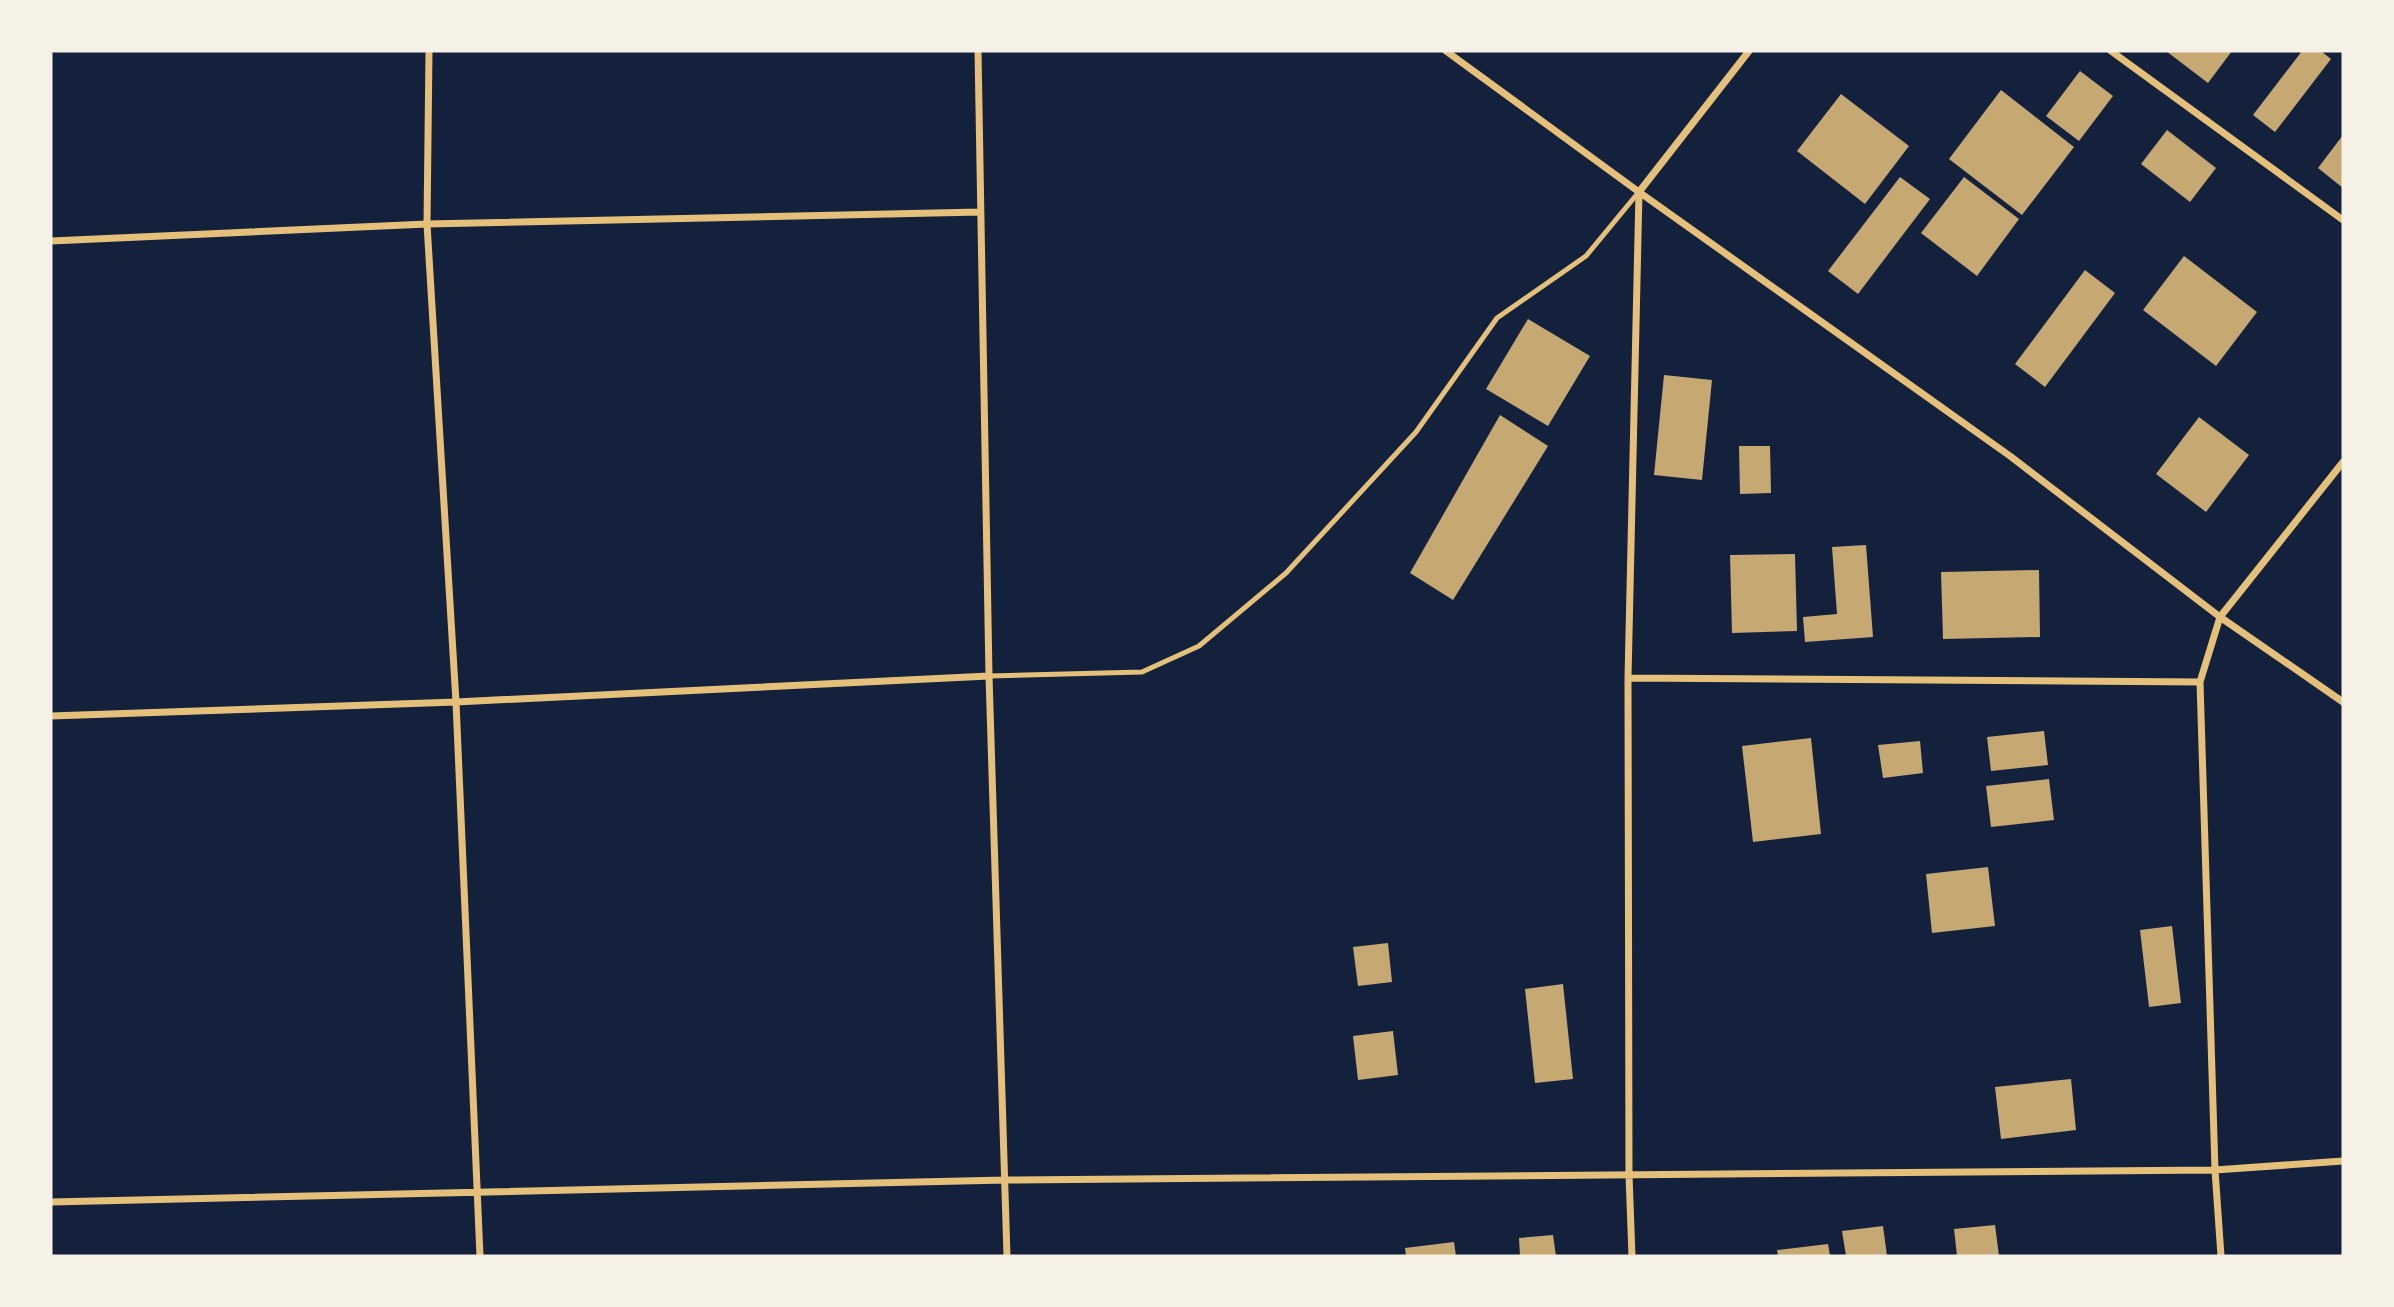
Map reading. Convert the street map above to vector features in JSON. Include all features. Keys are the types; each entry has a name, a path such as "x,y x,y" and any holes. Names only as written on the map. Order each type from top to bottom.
{"street":[{"path":"429,51 427,224 456,702 480,1256"},
{"path":"978,51 989,676 1007,1256"},
{"path":"1446,51 2010,456 2220,617 2343,702"},
{"path":"1632,1256 1629,1175 1628,678 1639,192 1749,51"},
{"path":"2111,51 2343,219"},
{"path":"51,241 427,224 980,212"},
{"path":"2221,1256 2200,682 2220,617 2343,463"},
{"path":"51,716 456,702 989,676"},
{"path":"1628,678 2200,682"},
{"path":"51,1202 1006,1180 2216,1170 2343,1161"}],"lane":[{"path":"989,676 1142,671 1199,646 1286,573 1416,432 1497,318 1586,256 1639,192"}],"building":[{"path":"2166,51 2232,51 2208,83"},
{"path":"2302,51 2321,51 2331,59 2275,132 2253,115"},
{"path":"2080,71 2113,96 2079,141 2046,116"},
{"path":"2001,90 2074,147 2022,215 1949,159"},
{"path":"1841,94 1909,146 1865,204 1797,151"},
{"path":"2167,130 2216,168 2190,202 2141,164"},
{"path":"2343,135 2343,188 2318,168"},
{"path":"1900,177 1930,199 1858,294 1828,271"},
{"path":"1964,177 2019,219 1977,276 1921,233"},
{"path":"2184,256 2257,312 2216,366 2143,310"},
{"path":"2085,270 2115,293 2045,387 2015,364"},
{"path":"1528,319 1590,356 1548,426 1486,389"},
{"path":"1664,375 1712,380 1702,480 1654,475"},
{"path":"1500,415 1548,446 1453,600 1410,573"},
{"path":"2199,417 2249,455 2206,512 2156,474"},
{"path":"1739,446 1770,446 1771,493 1740,494"},
{"path":"1866,545 1873,637 1805,642 1803,617 1837,614 1832,547"},
{"path":"1795,554 1797,631 1732,633 1730,555"},
{"path":"2039,570 2040,637 1943,639 1941,572"},
{"path":"2044,731 2048,765 1991,771 1987,737"},
{"path":"1811,738 1821,834 1753,842 1742,746"},
{"path":"1920,741 1923,773 1883,778 1878,745"},
{"path":"2049,779 2054,820 1991,827 1986,786"},
{"path":"1988,867 1995,926 1932,933 1926,874"},
{"path":"2172,926 2181,1003 2149,1007 2140,930"},
{"path":"1388,943 1392,982 1358,986 1353,947"},
{"path":"1563,984 1573,1079 1535,1083 1525,989"},
{"path":"1393,1031 1398,1075 1358,1080 1353,1036"},
{"path":"2071,1079 2076,1130 2001,1139 1995,1087"},
{"path":"1995,1225 1999,1256 1957,1256 1954,1229"},
{"path":"1883,1226 1887,1256 1846,1256 1842,1231"},
{"path":"1553,1235 1556,1256 1520,1256 1519,1238"},
{"path":"1454,1242 1456,1256 1406,1256 1405,1248"},
{"path":"1828,1244 1830,1256 1778,1256 1777,1250"}]}
